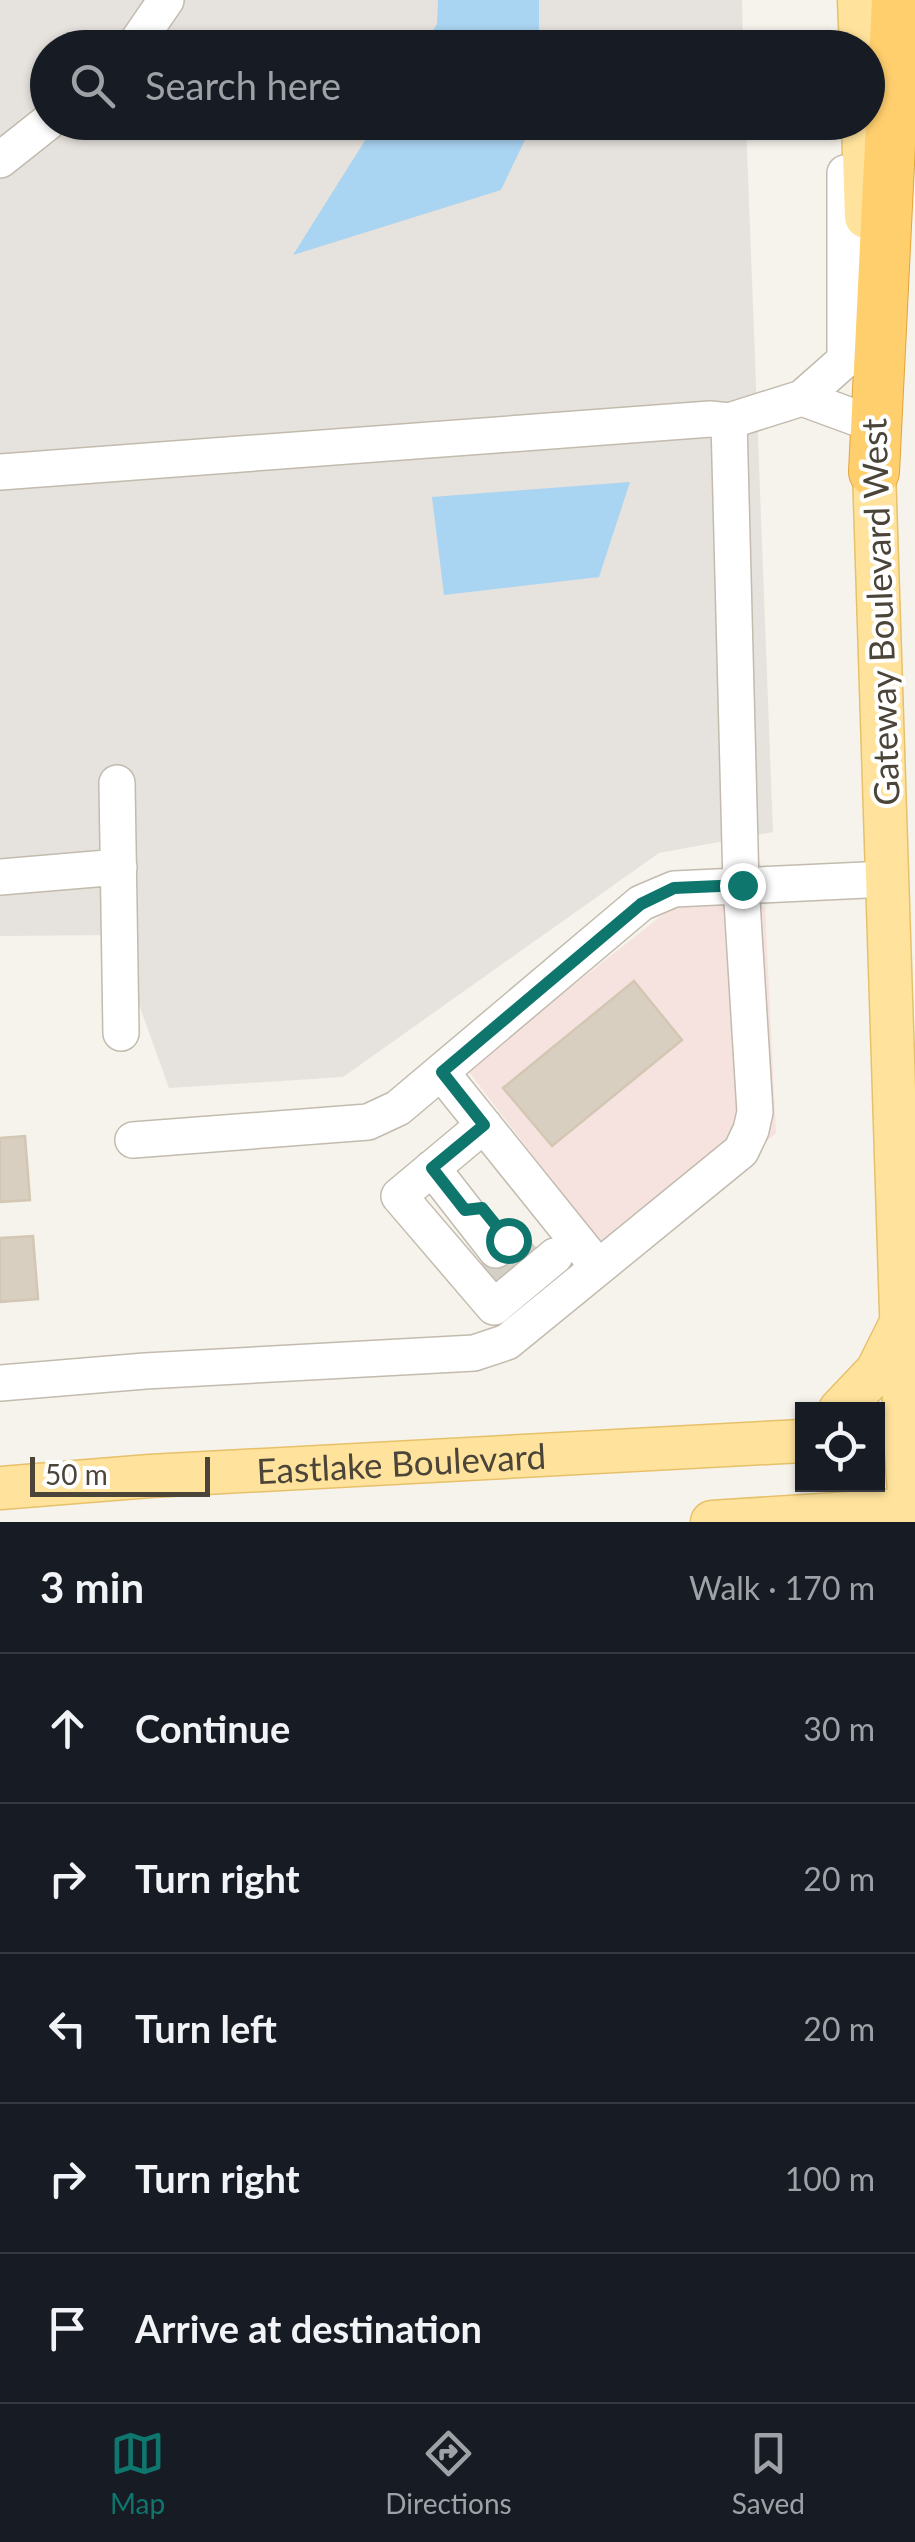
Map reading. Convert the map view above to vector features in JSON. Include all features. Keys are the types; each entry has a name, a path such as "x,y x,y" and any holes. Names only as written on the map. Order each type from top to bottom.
{"highway":[{"path":"874,448 896,0"}],"main road":[{"path":"859,0 860,30"},
{"name":"Gateway Boulevard West","path":"864,140 887,879 906,1305 899,1436 912,1513"},
{"path":"847,1402 876,1371 906,1305"},
{"name":"Eastlake Boulevard","path":"0,1488 170,1474 795,1441"},
{"path":"712,1522 912,1513"}],"street":[{"path":"145,30 166,0"},
{"path":"846,30 847,0"},
{"path":"0,160 30,136"},
{"path":"0,472 690,420 729,421 802,398 845,360 844,140"},
{"path":"802,398 874,448"},
{"path":"0,1383 474,1353 506,1342 741,1152 755,1112 742,885 729,421"},
{"path":"117,783 121,1033"},
{"path":"0,878 118,867"},
{"path":"133,1140 368,1122 398,1108 641,904 674,888 887,879"},
{"path":"442,1072 598,1267"},
{"path":"484,1125 399,1196 494,1307 515,1267"},
{"path":"432,1168 465,1210 460,1229 515,1267 544,1311"}],"shaded area":[{"path":"0,0 742,0 743,30 30,30 30,140 747,140 773,832 659,853 343,1077 169,1088 114,935 0,936"},
{"path":"679,902 765,907 776,1133 621,1272 467,1069"}],"water":[{"path":"438,0 539,0 539,30 433,30"},
{"path":"365,140 525,140 501,190 293,255"},
{"path":"630,482 599,577 444,595 432,497"}],"building":[{"path":"634,981 682,1040 552,1146 503,1088"},
{"path":"25,1136 30,1200 0,1202 0,1138"},
{"path":"33,1236 38,1299 0,1302 0,1238"}],"tunnel":[{"path":"508,1240 526,1263"},
{"path":"486,1260 503,1281"}],"route":[{"path":"508,1240 482,1208 465,1210 432,1168 484,1125 442,1072 641,904 674,888 742,885"}]}
